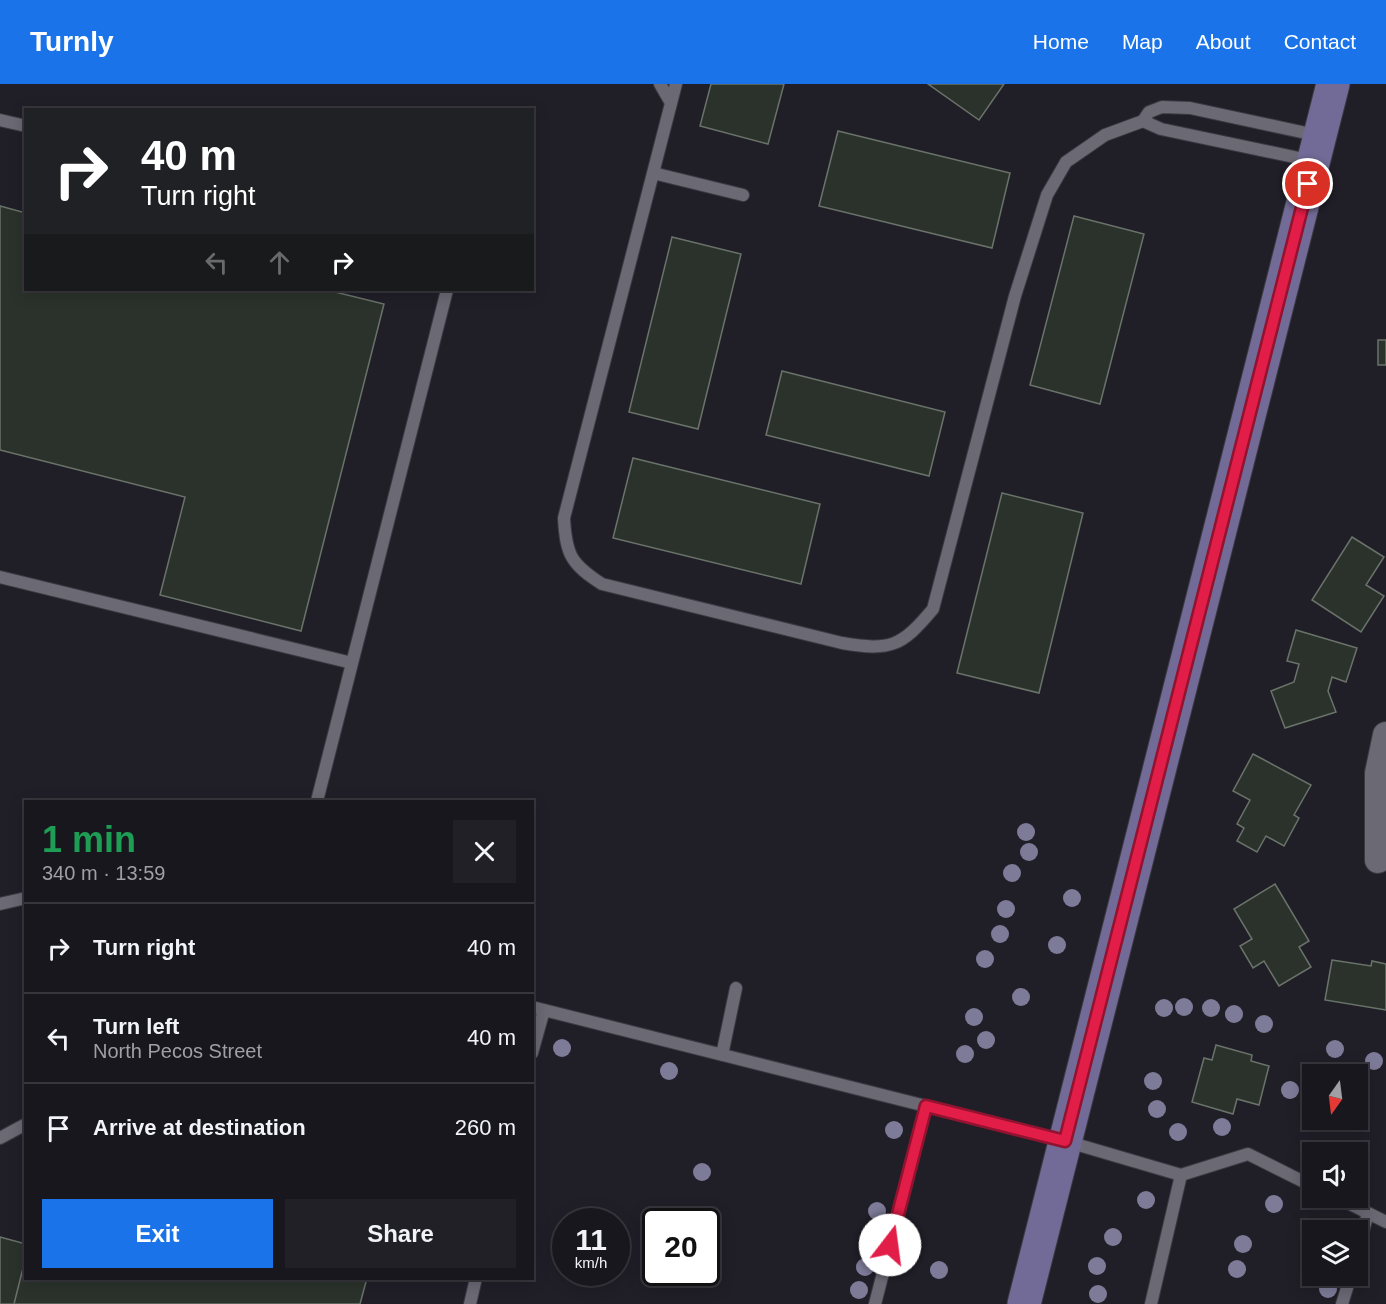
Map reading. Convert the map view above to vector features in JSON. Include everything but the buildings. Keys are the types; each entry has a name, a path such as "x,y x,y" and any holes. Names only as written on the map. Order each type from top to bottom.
{"street":[{"path":"1024,1304 1334,84"},
{"path":"1378,860 1378,773 1386,735"}],"lane":[{"path":"660,84 671,103"},
{"path":"676,84 564,518 569,555 581,570 602,584 842,643 876,648 913,633 933,609 1015,296 1047,195 1057,174 1066,162 1080,150 1105,135 1143,121 1154,108 1190,108 1317,149"},
{"path":"0,120 24,126"},
{"path":"1143,121 1161,129 1317,149"},
{"path":"653,173 743,195"},
{"path":"316,800 447,291"},
{"path":"0,577 352,663"},
{"path":"0,903 24,898"},
{"path":"722,1055 736,988"},
{"path":"534,1038 538,1008 1065,1141 1181,1175 1248,1154 1302,1180"},
{"path":"874,1304 926,1106"},
{"path":"0,1138 24,1125"},
{"path":"1151,1304 1181,1175"},
{"path":"1358,1208 1386,1222"},
{"path":"1366,1220 1368,1213"},
{"path":"470,1304 476,1280"},
{"path":"1342,1304 1347,1286"}],"route":[{"path":"890,1245 926,1106 1065,1141 1308,184"}]}
